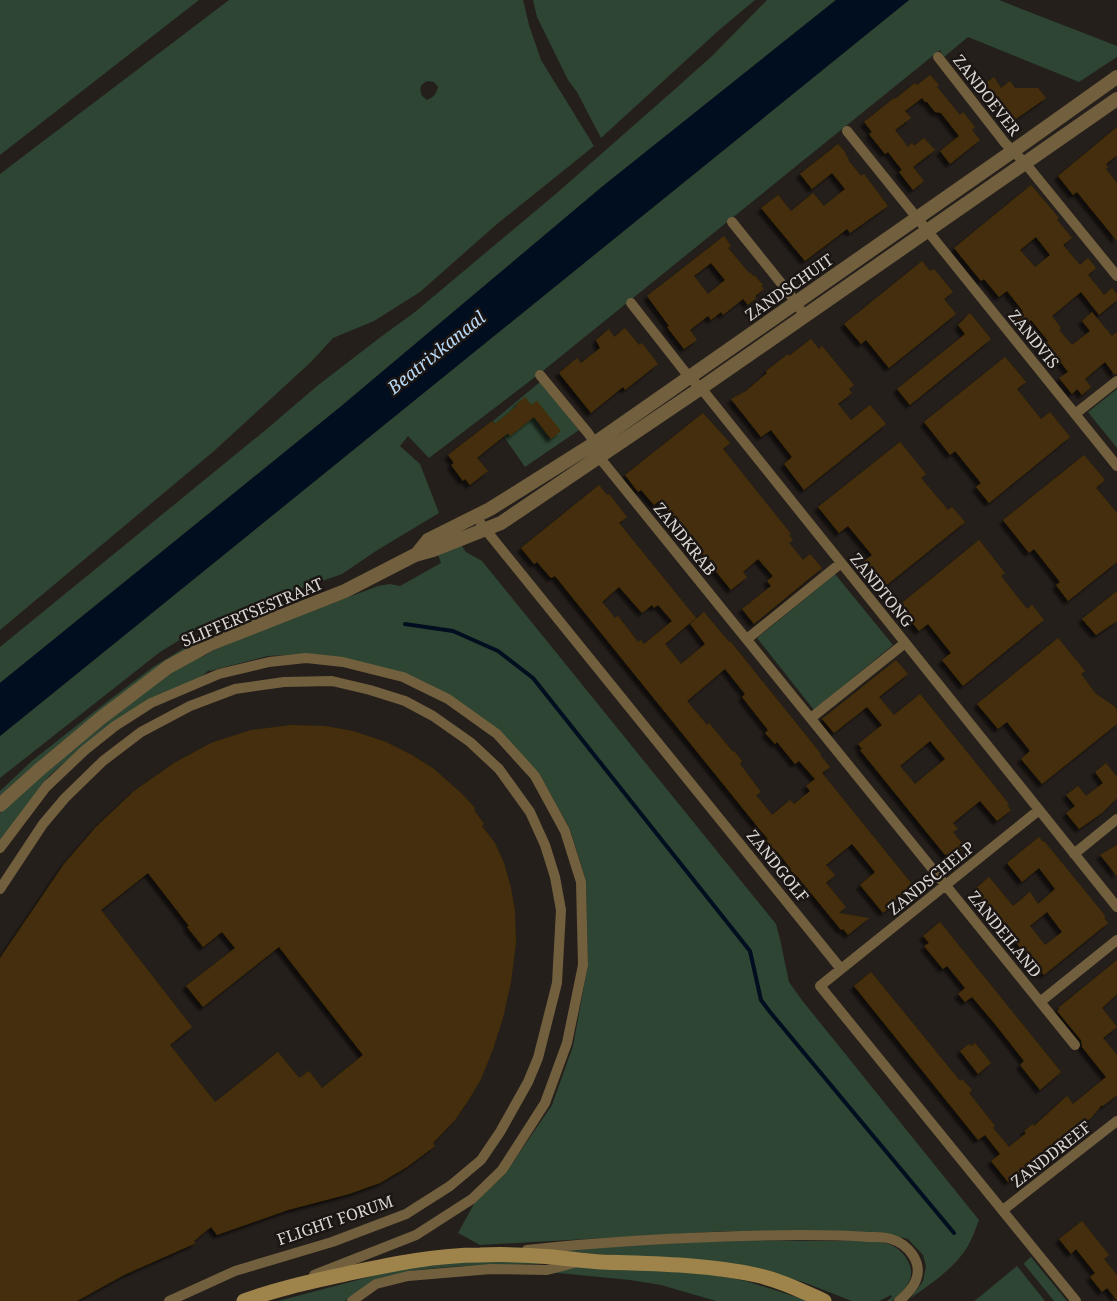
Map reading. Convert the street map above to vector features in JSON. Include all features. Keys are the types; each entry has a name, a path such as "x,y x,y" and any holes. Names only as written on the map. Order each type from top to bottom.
{"main road":[{"path":"244,1301 300,1284 392,1264 444,1256 480,1255 552,1257 731,1270 783,1283 824,1301"}],"street":[{"name":"ZANDOEVER","path":"938,57 1005,143 1025,163 1117,276"},
{"name":"ZANDSCHUIT","path":"476,517 595,442 1117,77"},
{"name":"ZANDSCHUIT","path":"486,530 501,523 701,388 1117,99"},
{"path":"847,130 916,218"},
{"name":"ZANDVIS","path":"916,218 1117,466"},
{"path":"732,222 804,315"},
{"path":"631,303 689,377"},
{"path":"540,375 595,442 599,457"},
{"name":"ZANDTONG","path":"689,377 701,388 1039,810"},
{"path":"1075,414 1117,381"},
{"name":"ZANDKRAB","path":"599,457 946,885"},
{"name":"ZANDGOLF","path":"476,517 841,969"},
{"name":"SLIFFERTSESTRAAT","path":"415,555 428,540 476,517"},
{"name":"SLIFFERTSESTRAAT","path":"0,805 101,718 168,667 210,644 345,591 415,555 486,530"},
{"path":"747,639 841,562"},
{"path":"811,718 905,643"},
{"path":"0,848 46,787 85,750 115,726 151,703 219,674 269,662 306,658 343,662 403,677 448,699 497,734 536,776 565,831 581,882 583,965 567,1042 545,1104 502,1170 472,1199 416,1235 273,1291"},
{"name":"FLIGHT FORUM","path":"0,889 43,824 65,798 103,761 141,732 190,706 235,689 284,682 332,681 405,701 433,716 471,742 499,769 530,812 545,845 555,877 561,910 557,983 538,1058 528,1082 481,1160 450,1186 405,1214 332,1242 235,1271 169,1301"},
{"path":"1039,810 1117,907"},
{"name":"ZANDSCHELP","path":"841,969 1039,810"},
{"path":"1074,854 1117,819"},
{"name":"ZANDEILAND","path":"946,885 1076,1045"},
{"name":"ZANDEILAND","path":"1040,1002 1117,940"},
{"path":"841,969 820,986 823,991 1076,1301"},
{"name":"ZANDDREEF","path":"1003,1210 1117,1121"},
{"path":"480,1255 585,1244 728,1236 844,1235 890,1238 906,1246 918,1266 917,1280 907,1295 899,1301"},
{"path":"352,1301 376,1284 408,1276 491,1269 547,1270 584,1261"}],"green space":[{"path":"0,0 199,0 0,155"},
{"path":"229,0 523,0 541,60 594,146 497,224 420,292 374,321 333,338 311,362 214,451 0,630 0,174","holes":["428,81 434,82 438,87 433,96 427,100 422,96 421,87"]},
{"path":"533,0 755,0 601,138 577,92 568,80 537,17"},
{"path":"767,0 836,0 603,186 339,408 0,683 0,647 317,386 415,312 558,192 712,56"},
{"path":"909,0 999,0 1117,46 1117,57 1079,82 968,37 944,57 940,50 539,374 429,458 408,436 400,446 420,464 439,513 342,574 243,609 199,628 160,652 0,778 0,736"},
{"path":"540,382 579,430 525,467 493,421"},
{"path":"1117,389 1117,448 1088,412"},
{"path":"461,545 466,552 482,561 776,924 789,982 979,1220 959,1259 911,1298 923,1281 926,1266 923,1255 908,1239 878,1232 727,1231 480,1245 458,1233 475,1202 505,1174 552,1105 573,1046 588,964 586,881 570,829 539,773 449,694 307,654 268,656 209,670 65,762 49,776 0,842 0,813 31,783 174,671 194,659 256,632 378,586 390,584 400,586 441,563 437,552"},
{"path":"835,574 893,645 814,710 757,638"},
{"path":"194,642 194,645 147,676 90,720 0,796 0,791 33,760 153,667"},
{"path":"728,1240 872,1241 890,1244 904,1255 908,1262 911,1269 910,1280 903,1291 892,1301 887,1301 892,1297 891,1295 879,1301 852,1301 785,1277 637,1257 547,1250"},
{"path":"1031,1257 1067,1301 1054,1301 1024,1264"},
{"path":"499,1259 546,1264 461,1266 415,1270 380,1278 345,1301 278,1301 395,1269"},
{"path":"584,1263 709,1274 746,1281 809,1301 716,1301 661,1285 548,1272"},
{"path":"1017,1266 1045,1301 974,1301 977,1299"}],"water":[{"name":"Beatrixkanaal","path":"836,0 909,0 0,736 0,683 339,408 603,186"}],"building":[{"path":"930,75 960,115 963,112 975,127 972,130 980,140 950,164 940,151 959,136 941,113 935,112 922,98 905,111 911,118 895,130 908,147 912,143 914,146 924,138 935,150 913,167 924,181 913,190 899,172 902,170 888,152 885,154 869,134 872,132 864,122 915,83 917,85"},
{"path":"994,77 1001,88 1010,81 1015,88 1038,88 1046,98 1009,124 988,97 991,95 984,84"},
{"path":"1117,127 1117,155 1106,164 1108,167 1106,169 1117,183 1117,241 1077,192 1073,195 1058,176"},
{"path":"838,144 846,153 848,160 861,176 864,174 888,206 850,233 847,229 805,261 761,208 778,195 791,211 813,193 824,206 845,189 832,173 812,189 800,174"},
{"path":"1031,185 1059,218 1057,220 1072,238 1063,245 1080,265 1088,258 1096,268 1088,275 1104,295 1112,288 1117,294 1117,300 1099,315 1081,292 1052,316 1061,328 1059,330 1072,345 1090,331 1082,321 1092,312 1112,336 1117,332 1117,374 1114,374 1105,362 1085,379 1091,387 1082,395 1077,389 1072,394 1059,378 1068,372 1053,352 1047,357 1039,347 1048,341 1031,320 1023,327 1015,317 1023,311 1007,291 999,297 984,279 981,281 954,248","holes":["1036,237 1050,255 1035,267 1020,250"]},
{"path":"724,236 731,246 728,248 749,273 763,285 761,286 764,289 748,305 743,299 723,315 721,312 711,320 708,316 690,330 697,340 684,349 647,296","holes":["711,263 725,280 708,294 694,276"]},
{"path":"922,261 930,271 934,269 953,292 944,299 956,314 889,368 866,340 861,344 844,324"},
{"path":"970,313 991,339 910,405 897,389 965,334 958,325"},
{"path":"625,328 639,345 642,343 658,364 625,390 623,387 591,413 559,373 577,358 581,363 600,348 596,340 609,329 614,337"},
{"path":"811,339 819,349 822,346 854,385 849,389 852,393 838,404 851,420 870,405 886,424 804,490 784,464 792,457 771,430 761,437 731,399 746,391 767,373 766,371"},
{"path":"1005,357 1026,382 1017,389 1032,408 1041,419 1050,412 1070,437 989,503 976,487 981,483 955,451 950,455 924,422"},
{"path":"525,397 531,405 537,401 561,431 551,439 534,417 510,436 508,433 477,458 488,471 470,485 465,479 463,481 451,465 454,463 448,455 492,421 495,424"},
{"path":"703,413 730,443 723,449 791,534 789,535 793,540 789,543 803,560 810,554 822,568 754,624 742,609 771,586 767,581 773,576 758,559 743,572 747,577 731,590 659,501 654,505 641,490 638,492 625,475"},
{"path":"900,442 926,474 921,478 948,510 952,507 965,522 883,588 863,562 872,555 848,526 839,533 818,507"},
{"path":"1084,455 1105,480 1096,488 1117,513 1117,562 1068,601 1056,585 1060,582 1034,549 1029,553 1003,520"},
{"path":"599,485 627,517 619,523 696,618 665,644 681,664 705,644 690,624 704,612 821,754 830,767 822,773 911,883 909,884 913,889 883,913 860,885 875,872 852,844 826,865 835,875 826,883 846,907 839,913 869,918 848,935 843,929 841,930 790,870 766,840 768,839 555,576 551,578 537,562 534,564 521,548","holes":["619,587 642,613 652,605 654,608 658,605 672,621 644,644 641,640 638,642 618,616 615,618 602,602","725,669 745,694 742,697 768,730 765,733 775,744 777,742 795,764 799,761 815,779 806,786 810,791 794,804 790,800 772,815 756,795 761,792 740,764 742,761 687,701"]},
{"path":"979,540 1005,573 1001,576 1027,609 1032,605 1044,620 963,686 942,660 951,653 928,624 919,631 898,606"},
{"path":"1117,591 1117,621 1096,635 1082,619"},
{"path":"1058,638 1085,671 1081,674 1096,694 1117,710 1117,724 1042,784 1021,759 1030,751 1007,722 998,729 977,704"},
{"path":"896,660 908,674 879,697 894,715 920,694 1009,804 1007,805 1011,810 997,821 980,801 953,823 958,829 953,832 965,847 950,859 860,750 862,749 858,744 882,725 867,707 834,733 822,719","holes":["930,741 945,759 915,784 900,766"]},
{"path":"291,725 325,726 353,731 386,742 434,769 475,808 474,810 484,824 482,826 495,843 504,863 515,911 516,942 511,982 503,1018 481,1079 455,1120 433,1143 435,1146 380,1183 349,1194 288,1210 217,1235 211,1227 194,1241 196,1243 124,1275 77,1301 0,1301 0,958 64,864 95,828 134,791 174,763 211,743 251,730","holes":["148,873 189,926 187,927 203,947 222,932 235,948 186,986 203,1007 279,947 363,1055 322,1088 309,1071 299,1078 278,1052 215,1102 170,1045 192,1027 101,910"]},
{"path":"1106,763 1117,777 1117,798 1102,813 1079,829 1066,813 1075,806 1066,795 1078,786 1086,796 1103,783 1095,772"},
{"path":"1039,837 1098,907 1108,923 1044,975 977,895 979,894 975,889 989,877 1013,906 1030,892 1038,904 1055,889 1039,868 1022,882 1007,863","holes":["1047,912 1062,932 1045,945 1030,926"]},
{"path":"1117,845 1117,876 1100,855"},
{"path":"940,922 1061,1072 1040,1090 1020,1065 1024,1061 995,1024 972,997 965,1002 958,994 965,988 947,966 943,969 924,946 929,943 923,936"},
{"path":"1117,960 1117,994 1102,1008 1117,1027 1103,1038 1117,1055 1117,1095 1102,1105 1091,1118 1048,1153 1034,1160 1022,1174 1008,1182 991,1161 1000,1154 985,1135 978,1140 854,986 871,972 960,1081 962,1079 972,1090 969,1093 1009,1147 1026,1133 1024,1131 1033,1124 1034,1126 1067,1096 1073,1104 1106,1077 1082,1047 1081,1040 1057,1011"},
{"path":"975,1043 991,1063 978,1074 960,1051 969,1044 971,1046"},
{"path":"1082,1221 1109,1255 1104,1259 1117,1275 1117,1300 1107,1288 1102,1292 1090,1277 1095,1273 1076,1249 1071,1254 1059,1239"}],"waterway":[{"path":"405,624 453,631 498,651 533,678 750,951 761,1000 770,1012 954,1233"}]}
